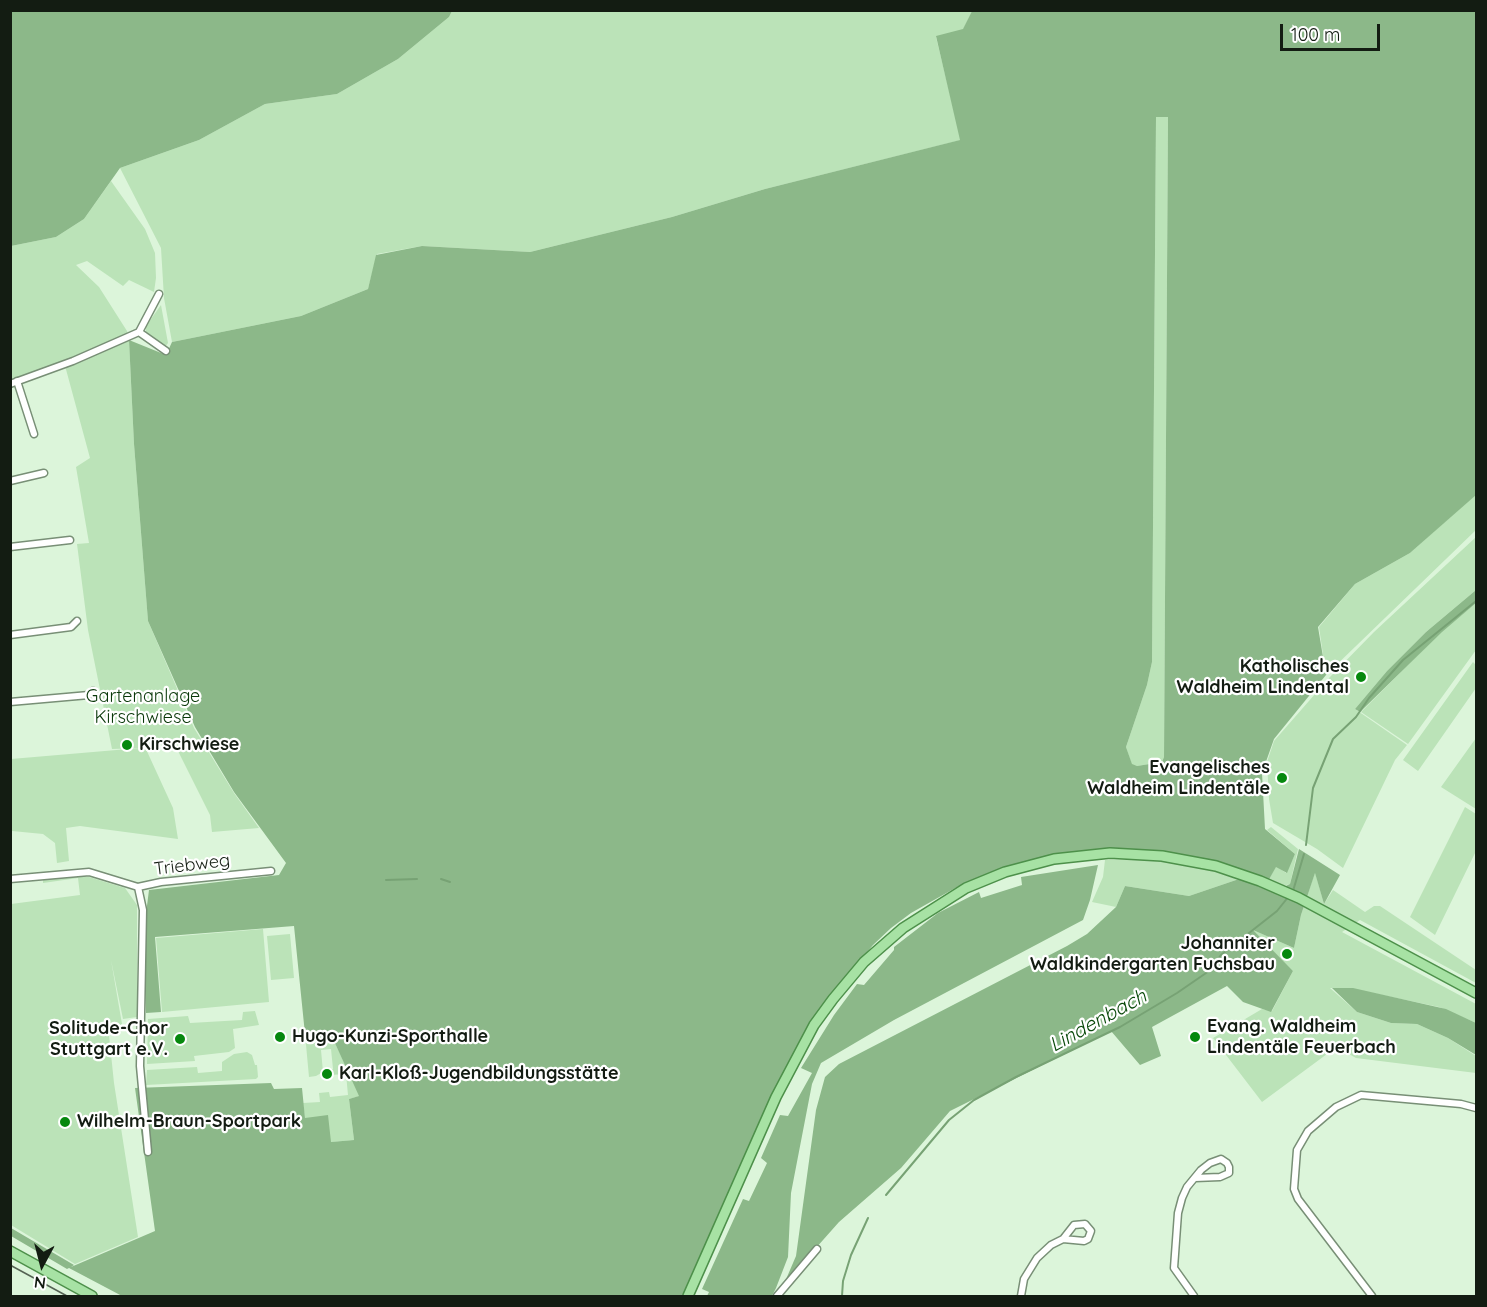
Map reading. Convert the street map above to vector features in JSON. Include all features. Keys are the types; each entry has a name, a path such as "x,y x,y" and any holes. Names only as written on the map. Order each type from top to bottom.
{"main road":[{"path":"688,1296 772,1106 814,1025 864,962 903,928 966,888 1020,867 1064,857 1101,854 1136,853 1196,861 1240,874 1299,898 1476,993"},
{"path":"10,1251 92,1296"}],"street":[{"path":"34,434 14,383 73,361 139,332 159,294"},
{"path":"139,332 166,351"},
{"path":"10,481 44,473"},
{"path":"10,547 69,540"},
{"path":"10,635 71,627 77,621"},
{"path":"10,702 89,695 93,691"},
{"name":"Triebweg","path":"10,879 89,872 138,887 161,882 271,872"},
{"path":"138,887 143,910 140,1066 148,1152"},
{"path":"1372,1296 1298,1199 1294,1189 1297,1150 1308,1131 1336,1107 1361,1095 1452,1103 1476,1108"},
{"path":"1194,1296 1174,1268 1178,1213 1182,1198 1187,1187 1195,1178 1210,1163 1221,1159 1229,1167 1229,1173 1220,1177 1195,1178"},
{"path":"1021,1296 1024,1279 1037,1258 1063,1239"},
{"path":"777,1296 817,1249"}],"green space":[{"path":"10,11 452,11 449,17 398,59 337,94 265,104 199,140 120,168 84,219 56,237 11,246"},
{"path":"452,11 972,11 963,30 936,37 961,140 765,189 672,217 530,252 422,246 377,254 368,289 301,316 172,342 164,298 161,248 120,168 199,140 265,104 337,94 398,59 449,17"},
{"path":"972,11 1476,11 1476,495 1410,553 1355,584 1318,627 1326,675 1274,739 1262,773 1265,829 1295,854 1287,873 1276,867 1267,883 1208,860 1154,851 1007,867 957,887 911,913 873,945 836,989 781,1081 723,1206 685,1296 122,1296 67,1269 11,1236 11,1228 74,1265 71,1267 155,1231 135,1088 271,1083 274,1089 302,1088 305,1118 328,1115 331,1142 354,1140 349,1099 359,1096 334,1041 305,1034 294,926 155,937 161,1012 146,1013 143,937 149,890 279,875 286,863 234,792 195,727 148,621 134,444 129,340 166,355 172,342 301,316 368,289 376,255 422,246 530,252 672,217 765,189 960,140 936,36 963,29","holes":["1156,117 1168,117 1164,757 1162,762 1137,766 1132,764 1126,747 1147,685 1152,662"]},
{"path":"1156,117 1168,117 1164,757 1162,762 1137,766 1132,765 1126,747 1147,685 1152,662"},
{"name":"Gartenanlage Kirschwiese","path":"111,181 145,229 155,253 154,292 129,280 123,286 87,261 76,265 99,287 127,331 129,340 134,444 148,621 194,728 234,793 259,828 212,832 210,815 172,739 159,746 145,747 173,808 178,839 80,826 66,828 69,861 57,863 55,843 43,834 12,831 10,820 11,759 140,748 112,749 88,630 77,544 89,543 76,467 90,458 64,362 11,383 11,246 56,237 84,219"},
{"path":"161,305 168,343 165,347 146,333 146,326"},
{"path":"1476,494 1476,530 1326,675 1319,627 1355,584 1410,553"},
{"path":"1476,537 1476,590 1426,632 1387,671 1355,709 1407,745 1395,760 1343,868 1317,849 1273,823 1267,762 1274,741 1329,678 1374,632"},
{"path":"1476,590 1476,603 1442,632 1360,712 1355,709 1387,671 1426,632"},
{"path":"1476,603 1476,650 1408,744 1361,712 1442,631"},
{"path":"1473,662 1476,665 1476,688 1418,771 1403,760"},
{"path":"1476,738 1476,809 1441,787"},
{"path":"1465,807 1476,814 1476,851 1435,935 1410,917"},
{"path":"1271,827 1298,849 1290,884 1280,887 1267,883 1276,866 1286,873 1295,854 1267,830"},
{"path":"1299,849 1340,875 1324,904 1315,873 1301,915 1294,948 1253,930 1293,971 1271,1012 1243,1002 1227,986 1152,1027 1161,1056 1140,1065 1111,1031 950,1111 901,1168 839,1222 784,1284 796,1256 816,1110 825,1077 839,1064 1087,934 1116,907 1125,886 1189,896 1239,879 1273,892 1290,884"},
{"path":"1148,858 1201,867 1239,879 1189,896 1125,886 1116,907 1092,902 1103,877 1105,860"},
{"path":"1098,865 1083,920 894,1020 821,1063 812,1084 791,1193 788,1257 776,1288 772,1296 707,1296 709,1292 702,1289 743,1199 749,1201 767,1163 761,1158 780,1115 788,1116 812,1073 801,1068 834,1015 857,984 864,985 894,950 894,947 938,913 979,892 981,898 1022,885 1021,877"},
{"path":"1315,872 1324,904 1333,890 1365,912 1374,906 1380,906 1476,970 1476,983 1360,920 1342,932 1476,1004 1476,1023 1439,1007 1349,988 1330,988 1357,1012 1391,1023 1417,1024 1448,1038 1476,1056 1476,1073 1356,1058 1335,1046 1262,1102 1213,1038 1262,1009 1272,1011 1293,971 1251,929 1294,948 1301,915"},
{"name":"Wilhelm-Braun-Sportpark","path":"78,874 78,876 125,888 137,905 137,1017 123,1019 111,960 122,1024 109,1035 114,1083 138,1237 75,1264 11,1225 11,904 80,895 78,878 43,883 43,878"},
{"path":"263,929 269,1002 162,1012 156,938"},
{"path":"290,934 294,978 271,980 267,936"},
{"path":"1332,988 1353,988 1446,1009 1476,1023 1476,1055 1448,1038 1417,1024 1391,1023 1357,1012"},
{"path":"255,1011 259,1025 233,1029 235,1048 229,1052 194,1056 195,1061 147,1064 148,1019 188,1016 190,1023 242,1020 243,1012"},
{"path":"305,1034 334,1041 360,1096 349,1099 354,1140 331,1142 305,1118 303,1103 320,1102 319,1093 329,1092 330,1097 348,1095 346,1074 330,1075 329,1070 333,1069 331,1049 321,1050 323,1072 309,1077"},
{"path":"247,1052 252,1055 257,1065 258,1077 256,1079 146,1085 147,1070 197,1067 198,1073 222,1071 222,1062 234,1054"}],"waterway":[{"name":"Lindenbach","path":"1306,845 1313,788 1333,739 1356,717 1369,698 1403,660 1476,601"},
{"name":"Lindenbach","path":"1293,891 1304,854"},
{"path":"386,880 417,879"},
{"path":"441,879 450,882"},
{"name":"Lindenbach","path":"886,1195 949,1120 974,1100 1120,1027 1177,993 1209,971 1221,955 1277,911 1289,896"},
{"name":"Lindenbach","path":"842,1296 843,1281 851,1255 868,1218"}],"tram line":[{"path":"10,1265 67,1296"}],"place":[{"name":"Katholisches Waldheim Lindental","path":"1361,677"},
{"name":"Kirschwiese","path":"127,745"},
{"name":"Evangelisches Waldheim Lindentäle","path":"1282,778"},
{"name":"Johanniter Waldkindergarten Fuchsbau","path":"1287,954"},
{"name":"Hugo-Kunzi-Sporthalle","path":"280,1037"},
{"name":"Evang. Waldheim Lindentäle Feuerbach","path":"1195,1037"},
{"name":"Solitude-Chor Stuttgart e.V.","path":"180,1039"},
{"name":"Karl-Kloß-Jugendbildungsstätte","path":"327,1074"},
{"name":"Wilhelm-Braun-Sportpark","path":"65,1122"}]}
